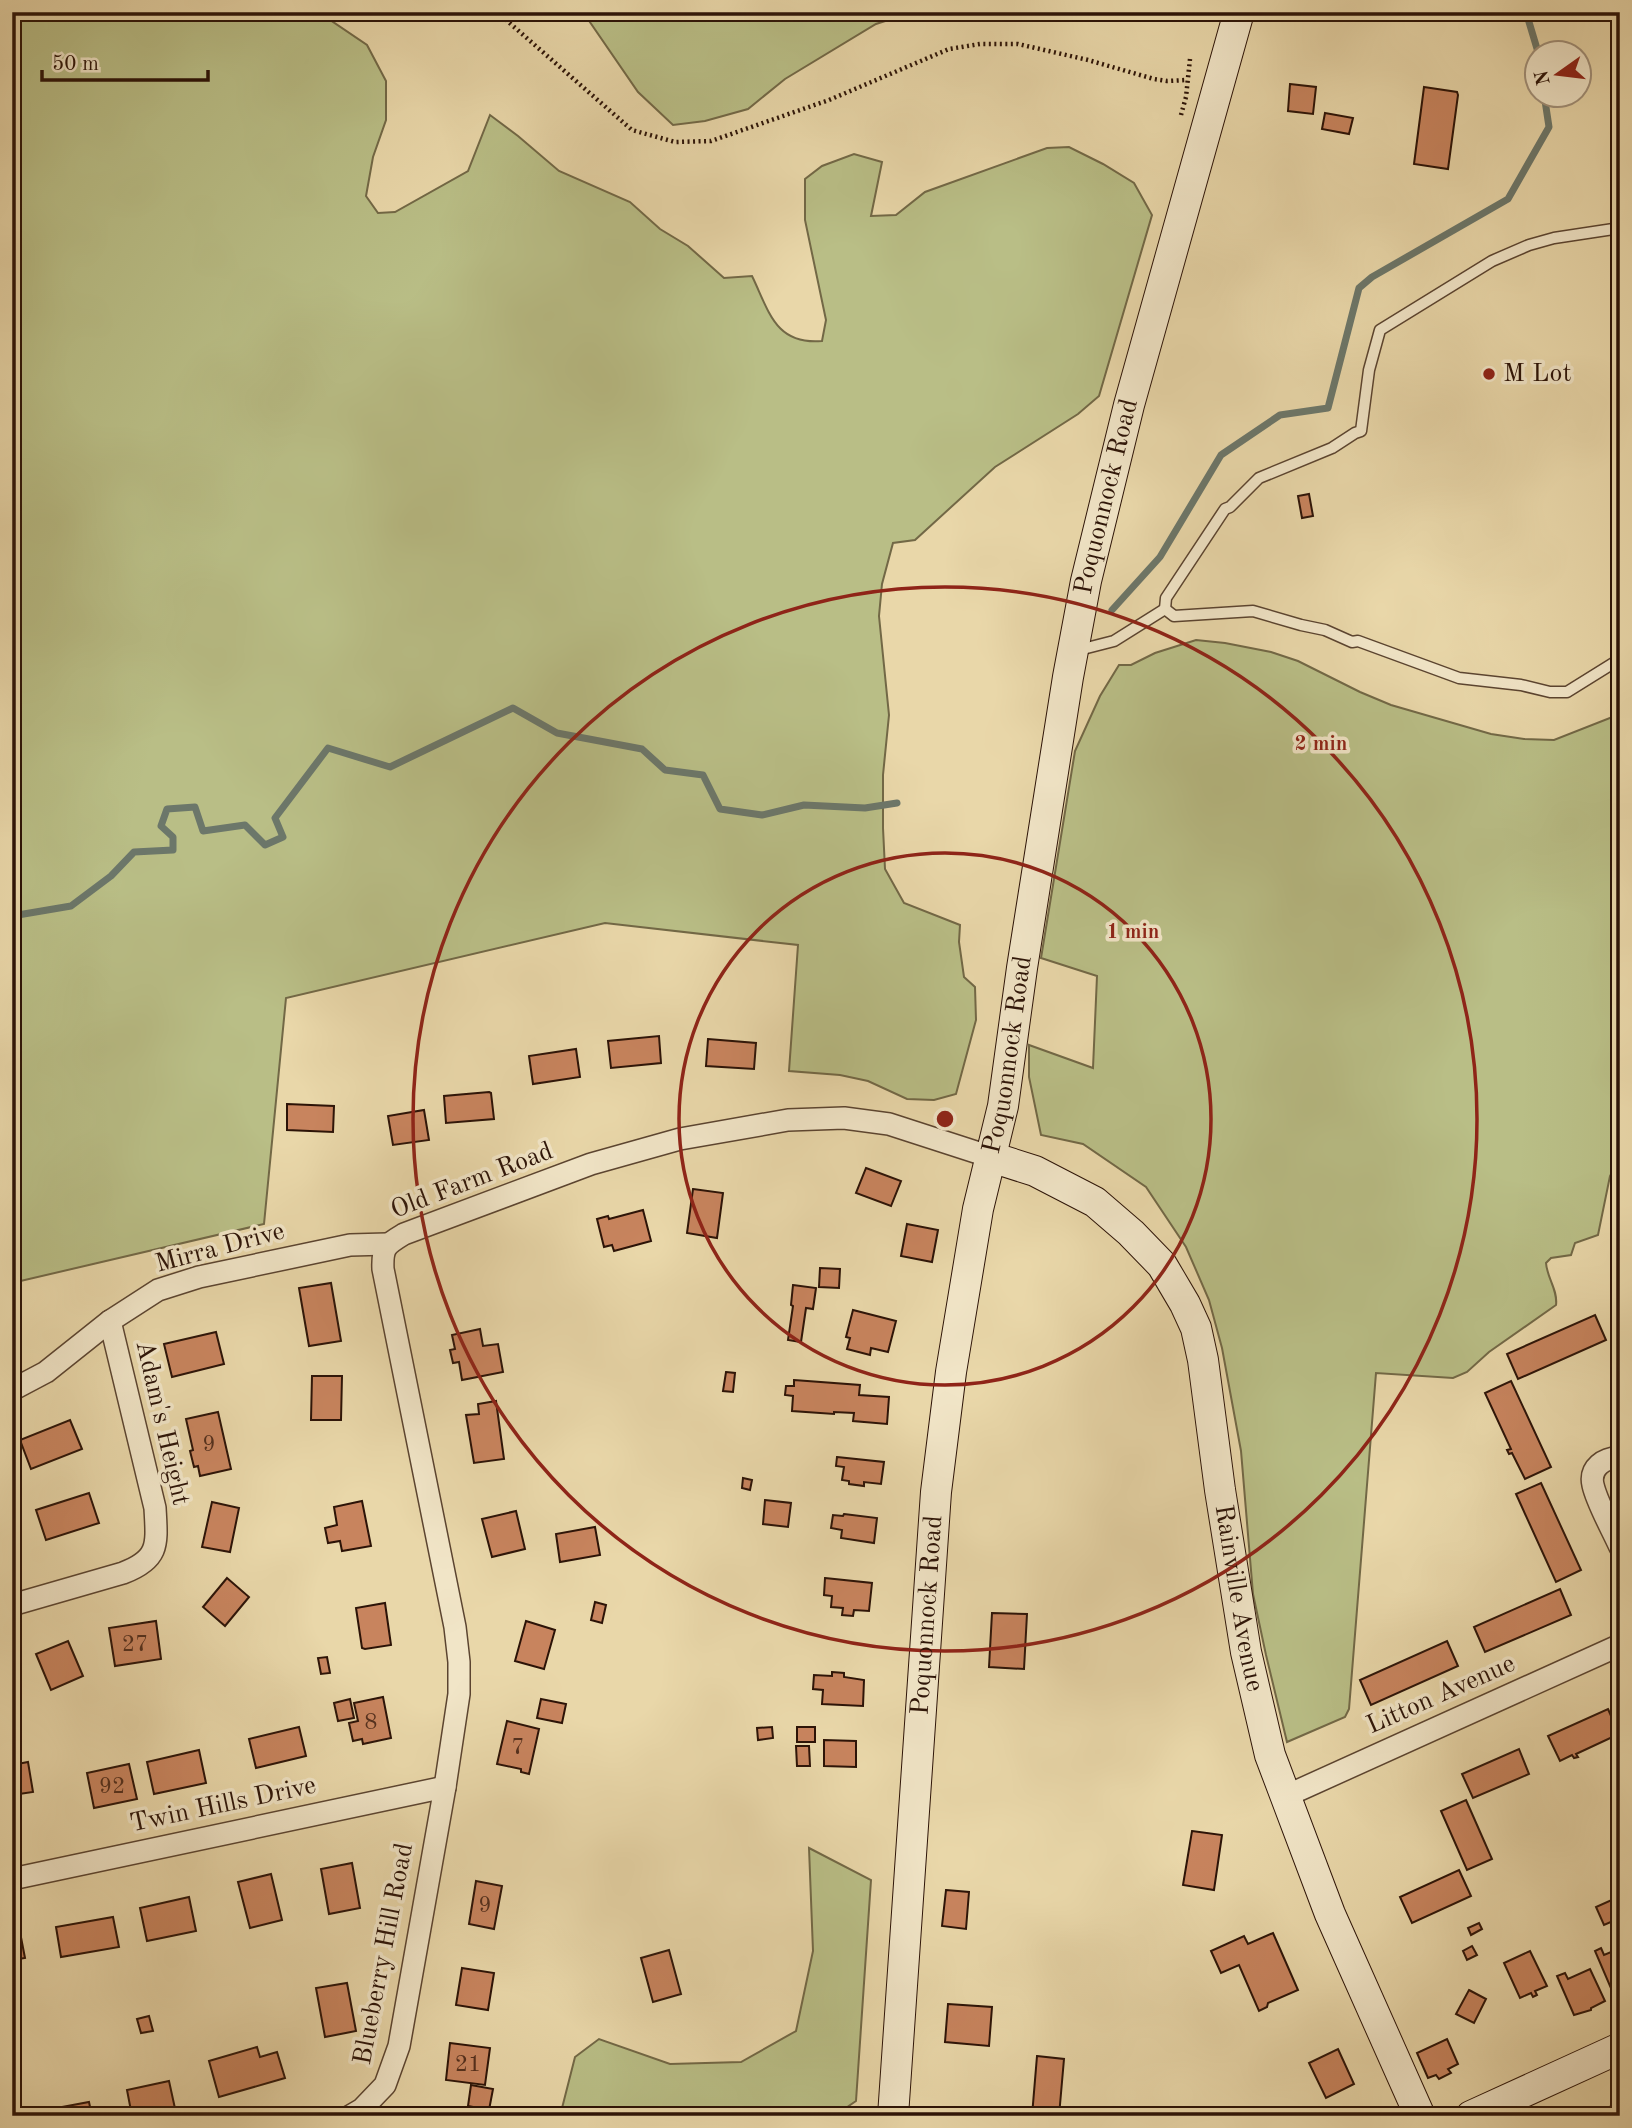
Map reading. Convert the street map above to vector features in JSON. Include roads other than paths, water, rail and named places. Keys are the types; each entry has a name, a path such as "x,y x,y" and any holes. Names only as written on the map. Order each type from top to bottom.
{"main road":[{"name":"Poquonnock Road","path":"893,2116 936,1492 951,1372 978,1209 1003,1106 1072,651 1086,581 1129,405 1238,12"},
{"name":"Rainville Avenue","path":"991,1157 1035,1171 1095,1202 1132,1233 1162,1265 1196,1328 1203,1360 1245,1652 1270,1755 1330,1914 1420,2116"},
{"path":"1471,2116 1620,2048"}],"street":[{"name":"Old Farm Road","path":"445,1787 459,1694 456,1627 383,1269 382,1254 387,1244 404,1234 592,1164 680,1139 788,1120 844,1118 889,1124 991,1157"},
{"name":"Mirra Drive","path":"12,1390 46,1372 110,1321 158,1290 199,1277 350,1245 387,1244"},
{"name":"Adam's Height","path":"12,1605 123,1573 140,1566 152,1555 157,1537 155,1508 110,1321"},
{"path":"1620,1458 1612,1458 1599,1464 1595,1470 1593,1484 1620,1547"},
{"name":"Litton Avenue","path":"1286,1796 1620,1645"},
{"name":"Twin Hills Drive","path":"12,1879 445,1787"},
{"name":"Blueberry Hill Road","path":"350,2116 362,2109 385,2085 399,2046 445,1787"}],"lane":[{"path":"1165,609 1166,598 1225,509 1259,478 1332,448 1361,431 1369,370 1380,330 1492,261 1529,245 1554,238 1620,228"},
{"path":"1072,651 1114,641 1165,609"},
{"path":"1165,609 1174,616 1253,611 1325,630 1352,642 1358,641 1459,678 1521,685 1550,692 1567,692 1620,659"}],"waterway":[{"path":"1526,12 1534,38"},
{"path":"1112,610 1160,557 1221,455 1280,415 1328,408 1359,288 1372,277 1508,199 1549,127 1546,108"},
{"path":"12,916 71,906 111,876 134,852 173,850 173,837 161,826 167,809 195,807 203,831 245,825 265,845 283,837 275,818 328,748 390,767 513,708 557,733 642,749 665,770 703,775 720,809 762,815 804,805 865,808 897,803"}],"place":[{"name":"M Lot","path":"1489,374"}]}
